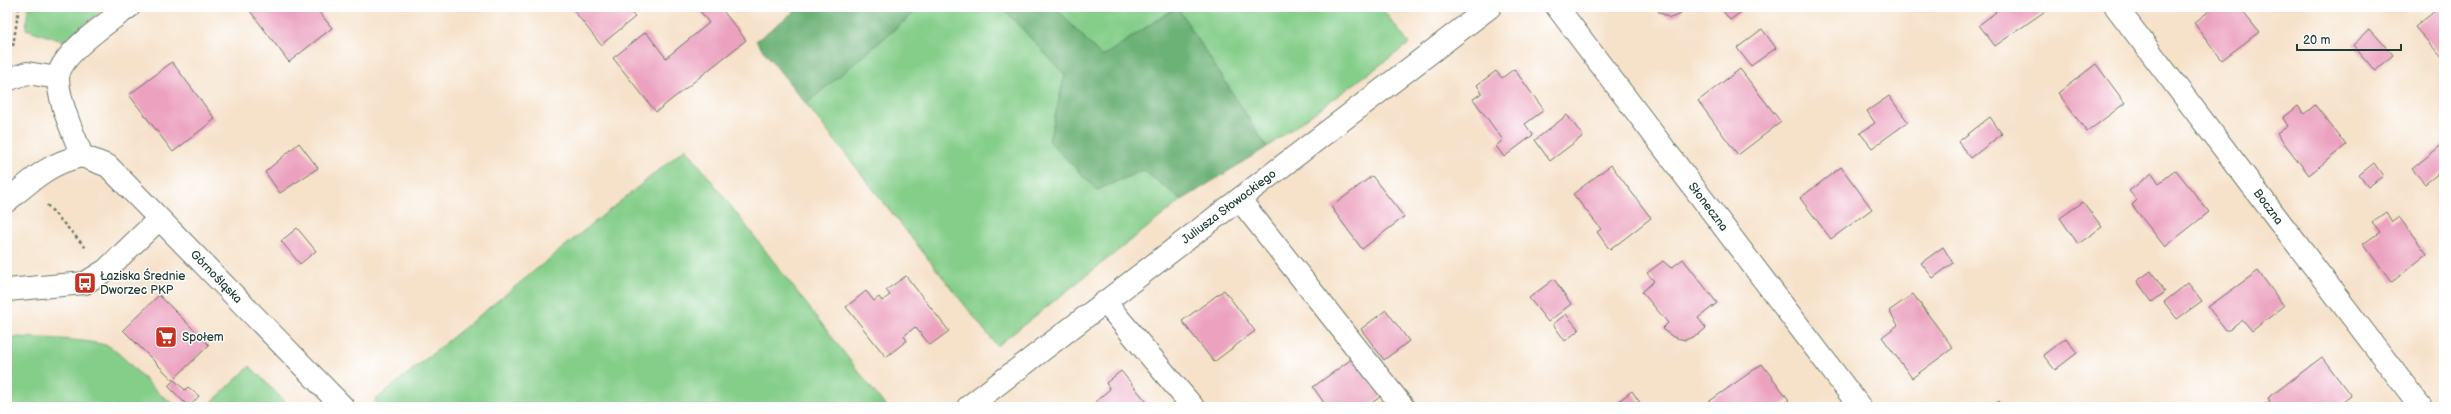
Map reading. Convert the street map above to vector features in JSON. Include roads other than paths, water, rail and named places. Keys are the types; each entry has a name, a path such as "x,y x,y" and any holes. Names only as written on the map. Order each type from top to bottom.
{"street":[{"path":"7,201 61,161 82,156 61,99 58,78 66,61 81,43 129,7"},
{"name":"Juliusza Słowackiego","path":"968,407 1490,7"},
{"name":"Słoneczna","path":"1557,7 1860,407"},
{"name":"Boczna","path":"2116,7 2421,407"},
{"path":"8,80 26,73 58,78"},
{"name":"Górnośląska","path":"82,156 108,166 343,407"},
{"path":"1240,200 1403,407"},
{"path":"7,290 85,284 106,270 159,219"},
{"path":"1105,302 1193,407"}],"place":[{"name":"Łaziska Średnie Dworzec PKP","path":"85,283"},
{"name":"Społem","path":"166,337"}]}
